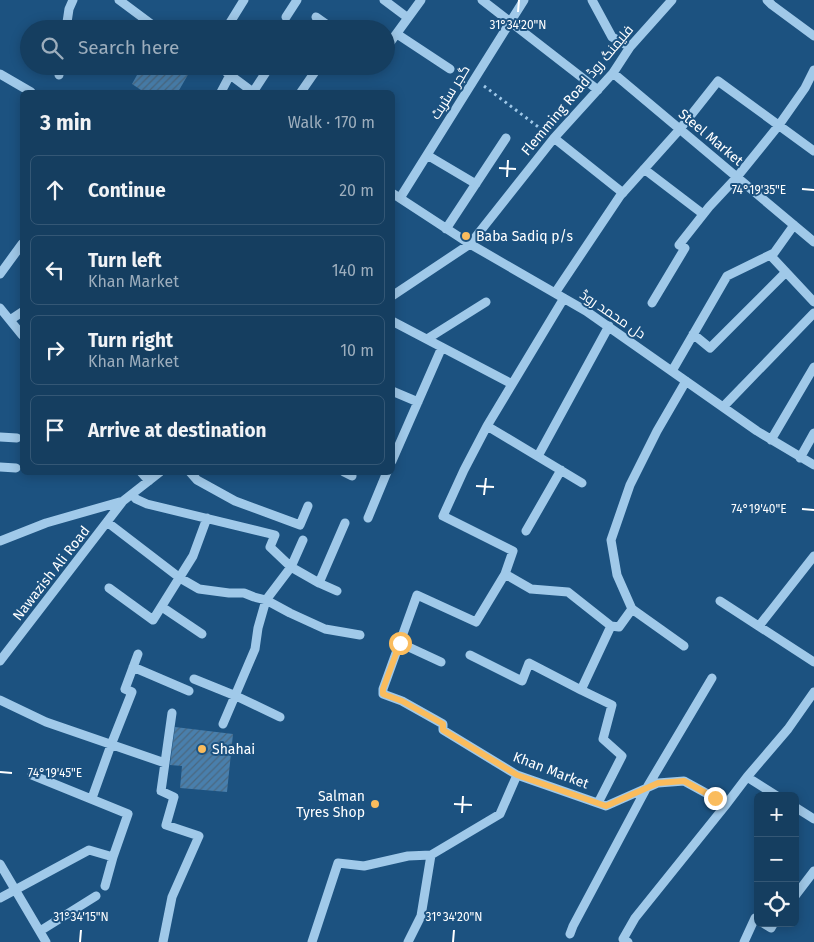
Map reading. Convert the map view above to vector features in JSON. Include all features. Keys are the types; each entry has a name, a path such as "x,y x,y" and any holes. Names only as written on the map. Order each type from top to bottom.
{"street":[{"path":"67,20 69,8 73,0"},
{"path":"119,0 146,20"},
{"path":"232,20 244,0"},
{"path":"286,17 297,0"},
{"path":"384,0 408,18"},
{"path":"395,37 421,0"},
{"path":"482,0 598,90"},
{"name":"گجر سٹریٹ","path":"396,196 427,155 524,0"},
{"path":"592,0 612,37 630,47"},
{"name":"Flemming Road فلیمنگ روڈ","path":"395,294 470,244 554,138 613,73 630,47 672,0"},
{"path":"767,0 814,36"},
{"path":"316,17 320,20"},
{"path":"397,34 450,69"},
{"path":"652,303 685,248 679,245 779,125 805,88 814,70"},
{"name":"Steel Market","path":"613,73 814,242"},
{"path":"0,74 28,90"},
{"path":"222,90 230,75 250,90"},
{"path":"254,90 264,75"},
{"path":"302,90 313,75"},
{"path":"555,293 623,193 680,129 718,81 814,151"},
{"path":"446,229 506,138"},
{"path":"554,138 623,193"},
{"path":"427,155 476,184"},
{"path":"644,169 703,214"},
{"name":"دل محمد روڈ","path":"396,196 470,244 586,311 771,440 814,465"},
{"path":"672,371 727,276 774,253 794,225"},
{"path":"0,274 20,247"},
{"path":"770,255 814,302"},
{"path":"693,334 710,348 786,272"},
{"path":"441,662 400,643 417,594 476,622 505,574 513,551 444,516 464,470 487,426 564,298"},
{"path":"426,339 486,302"},
{"path":"0,308 20,332"},
{"path":"10,320 20,313"},
{"path":"723,407 814,313"},
{"path":"395,323 512,384"},
{"path":"538,456 608,326"},
{"path":"395,454 442,347"},
{"path":"771,440 814,367"},
{"path":"684,646 632,609 617,575 611,540 630,486 656,431 686,381"},
{"path":"395,391 418,402"},
{"path":"487,426 582,483"},
{"path":"800,458 814,433"},
{"path":"0,437 18,438"},
{"path":"0,467 16,468"},
{"path":"526,531 561,470"},
{"path":"144,475 149,481"},
{"path":"0,541 46,523 123,501 156,475"},
{"path":"193,475 197,480 235,501 300,525 308,506"},
{"path":"368,518 386,475"},
{"path":"132,494 147,504 275,535 270,548 291,567 319,583 338,591"},
{"name":"Nawazish Ali Road","path":"2,654 123,501"},
{"path":"109,588 153,620 193,556 207,518"},
{"path":"107,522 180,578 199,588 229,593 244,593 266,600 325,629 360,635"},
{"path":"319,583 345,523"},
{"path":"223,724 255,648 258,628 266,600 291,567 303,540"},
{"path":"759,626 814,556"},
{"path":"505,574 531,589 568,592 611,626 619,627 632,609"},
{"path":"720,600 814,662"},
{"path":"162,607 202,634"},
{"path":"581,690 611,626"},
{"name":"Khan Market","path":"400,643 383,689 383,694 402,701 443,724 443,730 517,775 606,806 658,783 684,781 725,806"},
{"path":"92,798 132,692 125,689 138,654"},
{"path":"470,655 522,681 529,663 612,705 603,739 622,756 598,803"},
{"path":"133,667 189,691"},
{"path":"570,934 646,789 712,678"},
{"path":"194,680 280,716"},
{"path":"628,942 623,939 634,918 747,777 788,730 813,695"},
{"path":"0,700 46,722 165,764"},
{"path":"163,942 172,897 199,836 166,825 174,797 161,792 172,713"},
{"path":"32,775 128,814 105,886"},
{"path":"312,942 338,863 364,866 408,856 431,855 500,814 517,775"},
{"path":"747,777 771,792"},
{"path":"799,810 814,819"},
{"path":"0,898 89,850 113,857"},
{"path":"408,942 421,916 431,855"},
{"path":"0,864 46,942"},
{"path":"799,891 814,871"},
{"path":"40,931 96,896"},
{"path":"744,942 754,920"}],"path":[{"path":"474,79 554,138"}],"building":[{"path":"137,75 188,75 179,90 141,90 132,84"},
{"name":"Shahai","path":"175,727 233,734 227,792 180,788 182,766 170,765"}],"place":[{"name":"Baba Sadiq p/s","path":"466,236"},
{"name":"Shahai","path":"202,749"},
{"name":"Salman Tyres Shop","path":"375,804"}],"route":[{"path":"400,643 383,689 383,694 402,701 443,724 443,730 517,775 606,806 658,783 684,781 715,798"}]}
